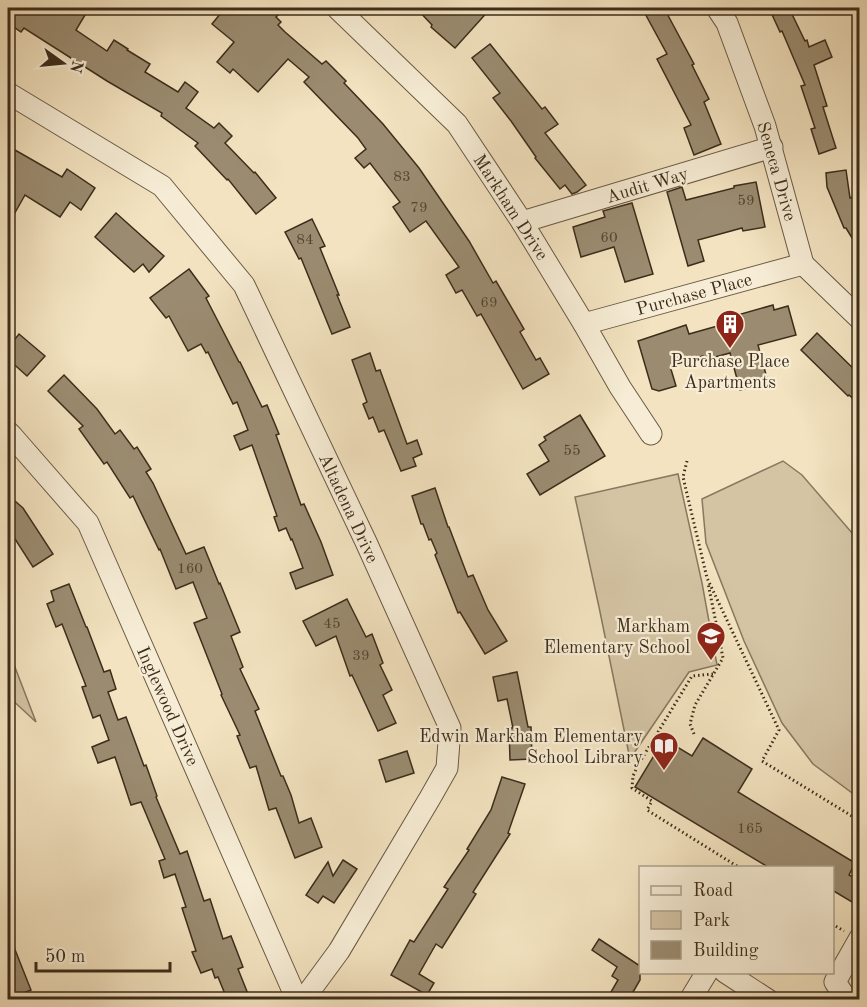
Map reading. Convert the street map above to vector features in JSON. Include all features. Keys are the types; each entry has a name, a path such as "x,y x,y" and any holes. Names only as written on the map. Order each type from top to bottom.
{"street":[{"name":"Markham Drive","path":"337,8 457,124 522,222 651,435"},
{"name":"Seneca Drive","path":"717,8 727,23 772,147 803,264"},
{"name":"Altadena Drive","path":"8,93 162,186 244,285 366,542 450,728 447,768 339,951 303,999"},
{"name":"Audit Way","path":"522,222 772,147"},
{"path":"803,264 860,319"},
{"name":"Purchase Place","path":"584,324 803,264"},
{"name":"Inglewood Drive","path":"8,432 88,523 297,999"},
{"path":"847,999 834,982 851,934"},
{"path":"690,999 706,974"},
{"path":"728,974 768,999"}],"path":[{"path":"687,461 683,477 723,658 695,705 690,724 694,734"},
{"path":"706,578 779,730 762,761 860,821"},
{"path":"713,674 692,676 638,765 633,776 632,788 652,801 647,810 738,866"},
{"path":"834,925 851,934"}],"green space":[{"path":"783,461 802,475 859,541 859,798 813,764 782,723 744,641 706,543 702,499"},
{"path":"678,474 717,665 689,672 630,759 575,497"},
{"path":"8,649 36,722 8,696"}],"building":[{"path":"8,8 72,8 85,15 76,30 107,51 114,40 150,64 145,72 178,92 185,82 198,92 186,108 214,128 219,123 232,136 225,143 255,172 276,198 256,214 228,179 195,146 198,143 161,116 162,113 24,28 21,32 8,23"},
{"path":"225,8 272,8 279,14 276,17 281,22 278,25 285,32 322,64 326,61 346,81 344,83 383,124 419,168 469,241 493,283 496,281 524,329 520,332 536,360 540,358 549,374 523,389 481,314 477,316 462,290 456,293 446,275 459,267 426,221 410,232 393,207 400,202 370,163 364,168 355,158 366,149 304,82 309,77 288,59 258,92 233,69 230,73 217,62 234,42 212,24"},
{"path":"416,8 491,8 455,48 431,27 432,25"},
{"path":"642,8 664,8 694,64 692,65 709,99 704,102 721,144 694,155 684,128 691,125 657,59 667,54"},
{"path":"769,8 789,8 809,47 825,40 832,57 814,65 827,106 823,107 836,148 819,154 811,129 815,128 801,86 805,85 782,31 780,32"},
{"path":"490,44 542,109 545,107 558,124 545,133 586,185 577,192 572,194 565,185 560,189 493,98 500,93 472,58"},
{"path":"8,146 62,177 67,169 95,188 81,210 70,202 60,217 25,195 8,225"},
{"path":"846,170 850,198 855,196 860,206 860,251 844,228 827,187 826,173"},
{"path":"756,182 765,227 743,231 742,228 698,240 704,261 688,266 667,192 682,187 686,200"},
{"path":"632,203 653,274 625,282 614,247 581,257 573,227 605,217 603,211"},
{"path":"116,213 164,256 149,272 143,264 134,272 95,237"},
{"path":"312,219 325,246 320,248 350,327 332,334 301,258 299,259 285,232"},
{"path":"189,269 209,296 206,298 262,407 267,405 279,434 276,435 301,505 304,504 333,575 296,589 290,573 303,568 292,539 286,528 279,531 274,517 277,516 252,445 240,450 234,436 248,430 237,402 233,404 208,352 206,353 201,344 188,351 169,316 166,318 150,298"},
{"name":"Purchase Place Apartments","path":"773,305 774,310 788,306 796,335 758,345 768,382 740,390 730,353 704,360 703,356 670,366 676,386 659,391 652,389 638,341 686,325 689,334 721,325 720,320"},
{"path":"817,333 860,375 860,405 801,350"},
{"path":"19,334 45,356 27,376 8,359 8,348"},
{"path":"370,353 376,371 380,370 407,444 417,440 422,454 413,458 416,466 401,471 384,430 379,432 373,417 369,419 363,404 367,402 352,360"},
{"path":"64,375 97,409 115,434 120,430 134,449 137,447 151,469 146,472 186,554 204,547 240,632 231,636 243,667 240,669 259,709 255,711 291,795 299,823 311,818 322,847 295,858 276,808 269,810 256,766 250,768 237,736 240,735 221,695 194,623 207,618 193,582 176,589 160,549 133,496 130,498 107,462 104,464 79,429 83,426 48,391"},
{"path":"580,415 605,456 540,495 527,474 549,461 539,445 546,440 544,437"},
{"path":"435,488 468,577 473,575 488,610 507,641 485,654 460,612 458,613 435,555 437,553 421,524 412,496"},
{"path":"8,495 23,508 53,554 33,567 8,528"},
{"path":"69,584 104,672 110,670 116,689 108,692 118,720 126,717 180,854 187,851 204,901 210,899 223,939 231,936 243,967 238,969 250,999 227,999 212,969 201,973 192,952 196,951 182,908 186,907 175,874 164,878 159,861 165,859 141,802 131,805 115,757 98,763 92,747 109,740 100,715 93,718 82,687 86,686 62,624 56,627 47,604 54,601 51,591"},
{"path":"347,599 366,637 372,634 383,663 380,665 392,690 383,695 396,723 378,731 352,675 350,676 336,636 316,646 303,621"},
{"path":"517,672 528,727 531,727 532,759 510,760 509,728 513,728 507,699 498,701 493,677"},
{"path":"703,738 752,769 738,792 860,866 853,867 849,875 860,881 860,889 852,902 834,891 834,866 766,866 635,787 664,739 692,756"},
{"path":"407,751 414,773 386,782 379,760"},
{"path":"502,777 525,784 508,833 510,834 473,892 476,894 442,948 436,944 419,974 434,983 427,995 391,975 410,940 414,942 448,889 444,887 469,850 467,849 491,810"},
{"path":"343,860 357,869 334,903 323,896 318,903 306,895 328,862 333,876"},
{"path":"8,932 31,990 8,999"},
{"path":"599,939 639,965 640,980 629,999 607,999 618,980 612,976 617,967 592,950"}],"place":[{"name":"Purchase Place Apartments","path":"730,350"},
{"name":"Markham Elementary School","path":"711,662"},
{"name":"Edwin Markham Elementary School Library","path":"664,772"}]}
